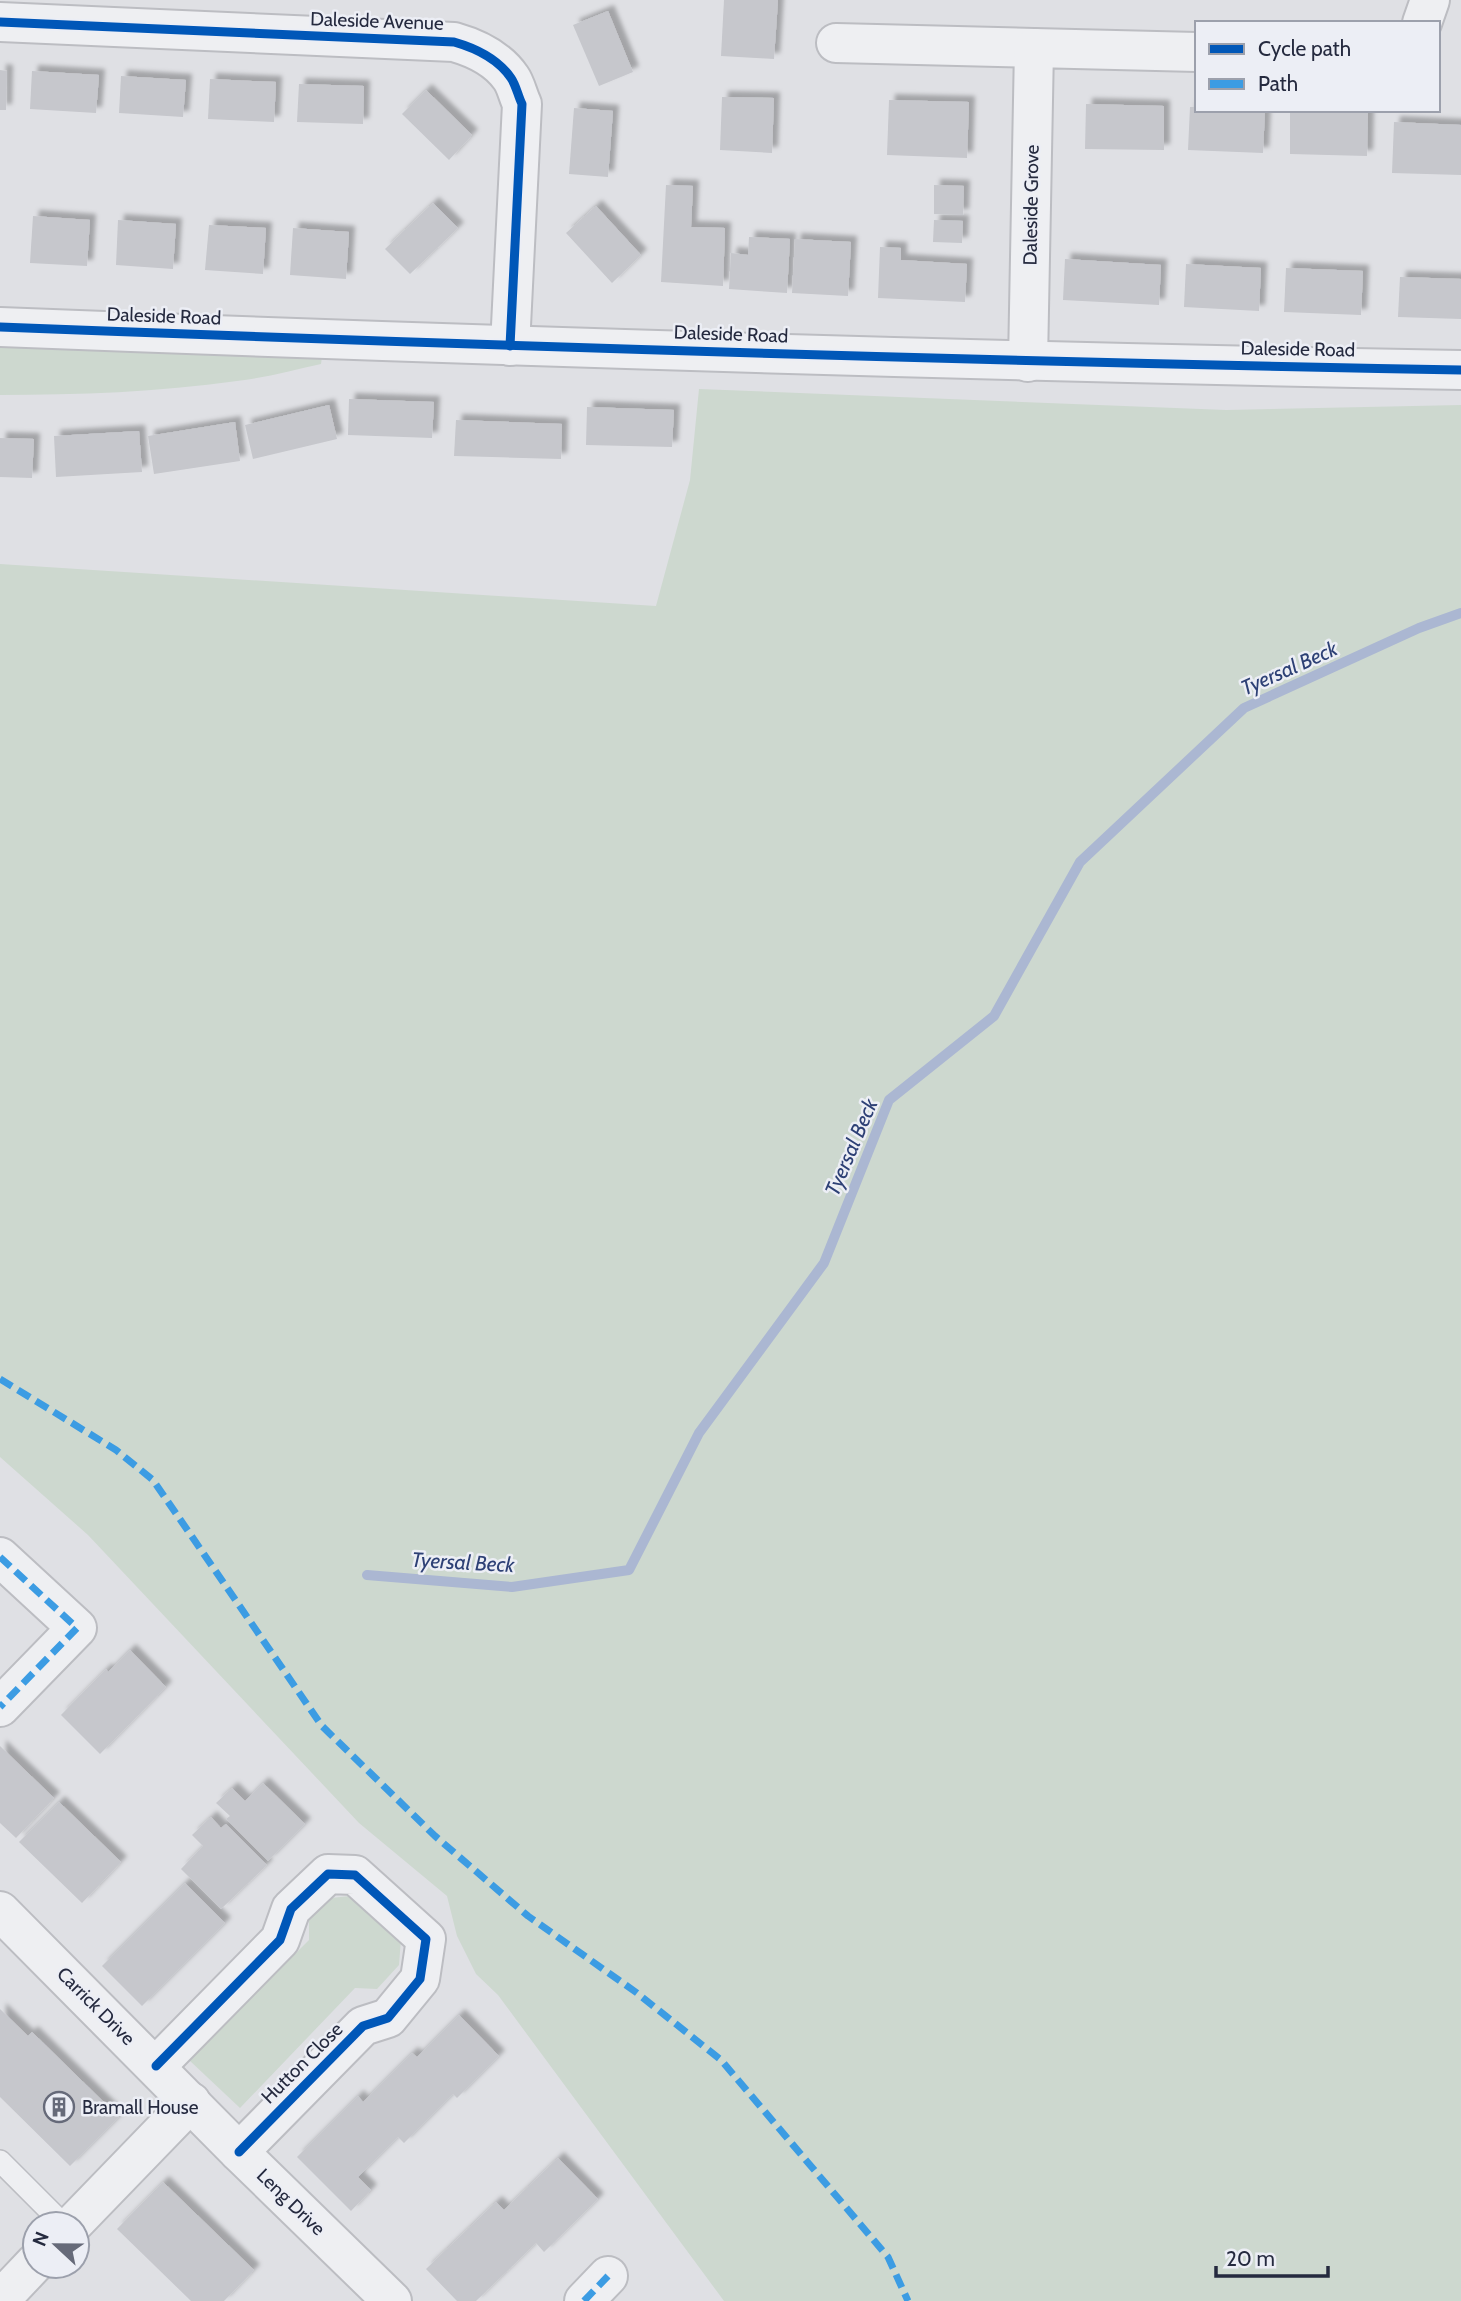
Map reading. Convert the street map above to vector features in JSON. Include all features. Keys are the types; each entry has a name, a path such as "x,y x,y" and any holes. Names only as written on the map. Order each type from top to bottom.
{"street":[{"path":"1423,21 1430,0"},
{"name":"Daleside Avenue","path":"0,22 454,42 472,47 493,60 511,78 522,104 510,346"},
{"path":"836,43 1195,51"},
{"name":"Daleside Grove","path":"1028,362 1034,48"},
{"name":"Daleside Road","path":"0,327 1028,362 1461,370"},
{"path":"0,1557 77,1628 0,1707"},
{"name":"Hutton Close","path":"156,2066 280,1940 291,1909 328,1874 355,1875 426,1939 420,1979 388,2018 363,2026 239,2152"},
{"name":"Carrick Drive","path":"0,1911 191,2102"},
{"path":"87,2210 191,2102"},
{"name":"Leng Drive","path":"191,2102 392,2301"},
{"path":"0,2300 21,2278"}],"lane":[{"path":"0,2161 49,2210"}],"shaded area":[{"path":"0,345 322,357 321,364 258,378 207,385 119,392 0,395"},
{"path":"699,389 1226,410 1461,405 1461,2301 724,2301 498,1995 476,1974 457,1936 447,1896 359,1823 88,1535 0,1457 0,564 656,606 690,480"},
{"path":"359,1895 401,1939 399,1965 377,1989 355,1988 240,2108 189,2060 309,1940 309,1917 331,1898"}],"building":[{"path":"724,0 778,0 774,59 721,56"},
{"path":"608,11 633,72 599,86 573,25"},
{"path":"0,70 7,71 6,110 0,110"},
{"path":"32,71 99,75 96,113 30,109"},
{"path":"121,76 186,80 183,117 119,113"},
{"path":"210,79 276,82 274,122 208,119"},
{"path":"299,84 364,86 363,124 297,122"},
{"path":"426,90 472,135 449,160 402,114"},
{"path":"722,97 774,98 772,153 720,150"},
{"path":"889,100 969,102 967,158 887,155"},
{"path":"1086,104 1164,106 1164,150 1085,149"},
{"path":"1190,107 1195,107 1195,112 1265,112 1263,153 1188,150"},
{"path":"574,108 613,111 608,177 569,174"},
{"path":"1290,112 1368,112 1367,156 1290,154"},
{"path":"1394,122 1461,125 1461,175 1392,173"},
{"path":"666,185 693,186 691,227 725,228 723,286 661,282"},
{"path":"934,185 964,186 963,215 934,214"},
{"path":"433,203 458,228 410,274 385,249"},
{"path":"596,206 641,255 612,283 566,233"},
{"path":"33,216 90,220 87,266 30,263"},
{"path":"118,220 176,224 173,269 116,265"},
{"path":"934,220 963,221 962,243 933,242"},
{"path":"209,225 266,228 263,274 205,270"},
{"path":"293,228 349,232 346,279 290,275"},
{"path":"749,237 790,239 787,293 729,289 731,253 748,255"},
{"path":"795,239 851,242 848,296 792,293"},
{"path":"880,247 901,248 901,260 967,264 965,302 878,298"},
{"path":"1065,259 1161,265 1159,305 1063,300"},
{"path":"1186,264 1261,268 1259,311 1184,307"},
{"path":"1286,268 1363,271 1361,315 1284,312"},
{"path":"1400,277 1461,279 1461,319 1398,317"},
{"path":"349,399 434,402 432,438 348,435"},
{"path":"329,405 337,439 253,459 245,425"},
{"path":"587,407 674,410 672,447 586,445"},
{"path":"456,420 562,424 561,459 454,456"},
{"path":"235,422 240,461 154,474 148,436"},
{"path":"139,431 142,472 56,477 54,436"},
{"path":"0,438 34,439 32,478 0,477"},
{"path":"130,1650 166,1687 100,1754 61,1715 106,1669 108,1672"},
{"path":"0,1746 54,1798 16,1838 0,1823"},
{"path":"263,1783 305,1824 268,1861 226,1819 230,1816 216,1803 232,1788 245,1801"},
{"path":"59,1802 121,1862 82,1903 19,1842"},
{"path":"211,1817 221,1828 226,1824 267,1865 221,1909 181,1869 203,1846 192,1835"},
{"path":"185,1883 225,1923 142,2006 102,1966"},
{"name":"Bramall House","path":"0,2009 28,2036 32,2032 119,2117 70,2166 0,2097"},
{"path":"459,2015 499,2056 457,2098 453,2094 404,2143 398,2137 358,2177 371,2190 351,2211 297,2157 358,2096 363,2102 412,2053 417,2057"},
{"path":"558,2158 598,2199 544,2252 536,2243 476,2301 457,2301 426,2269 496,2202 504,2210"},
{"path":"163,2182 254,2270 224,2301 191,2301 117,2229"}],"waterway":[{"name":"Tyersal Beck","path":"367,1575 512,1587 629,1570 699,1433 824,1263 889,1100 994,1016 1080,862 1244,708 1419,628 1461,613"}],"marked path":[{"path":"0,1379 116,1450 153,1480 322,1726 435,1836 528,1916 637,1993 721,2060 888,2257 908,2301"},
{"path":"0,1557 77,1628 0,1707"},
{"path":"584,2301 608,2276"}],"cycle path":[{"path":"0,22 454,42 486,55 506,71 522,104 510,346"},
{"path":"0,327 730,352 1461,370"},
{"path":"156,2066 280,1940 291,1909 328,1874 355,1875 426,1939 420,1979 388,2018 363,2026 239,2152"}],"place":[{"name":"Bramall House","path":"59,2107"}]}
